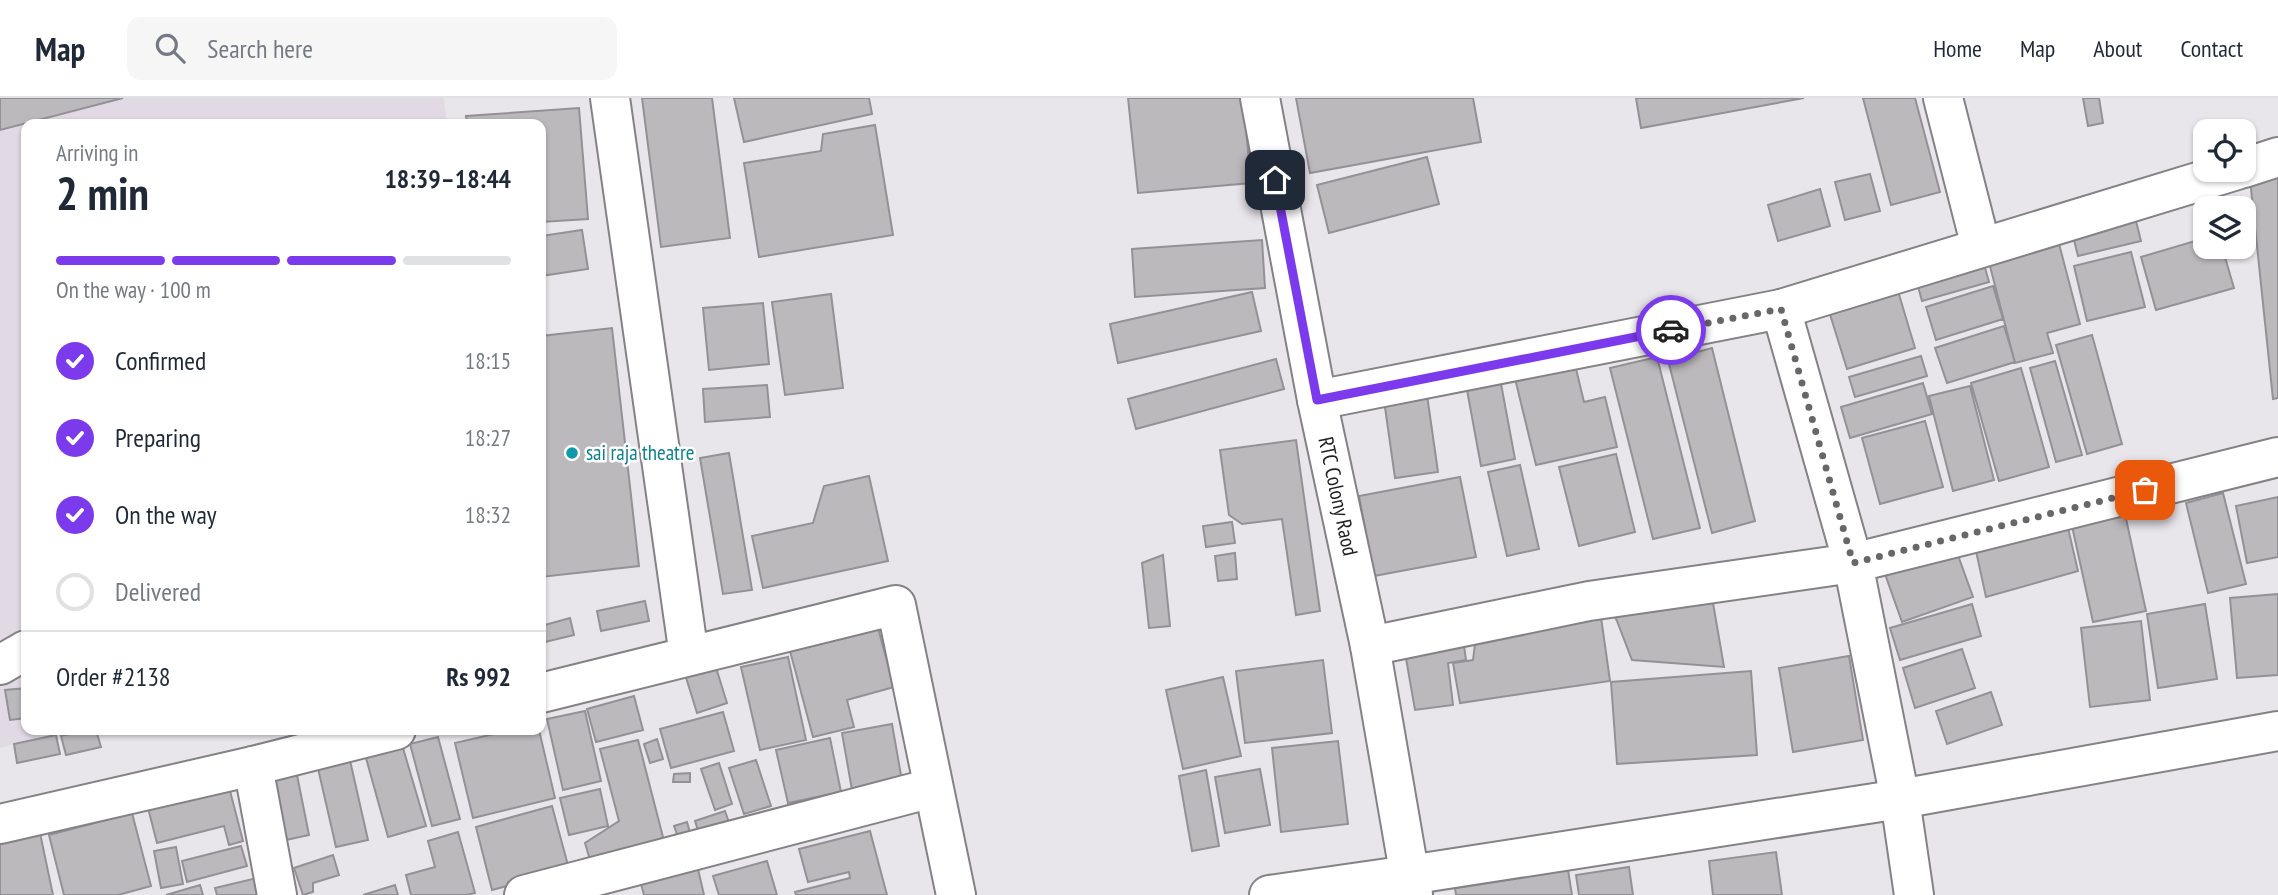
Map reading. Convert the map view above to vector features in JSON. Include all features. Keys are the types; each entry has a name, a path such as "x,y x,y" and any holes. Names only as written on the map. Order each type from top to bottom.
{"street":[{"path":"610,98 689,656"},
{"name":"RTC Colony Raod","path":"1260,98 1317,400 1370,646 1411,885"},
{"path":"1943,98 1981,247"},
{"path":"2256,164 2278,157"},
{"path":"1317,400 1781,309 2196,182"},
{"path":"1781,309 1853,563 1900,799 1914,895"},
{"path":"1370,646 1589,601 1853,563 2278,457"},
{"path":"546,692 895,605 956,895"},
{"path":"0,665 21,653"},
{"path":"1269,895 1411,885 2278,731"},
{"path":"0,824 376,735"},
{"path":"253,766 277,895"},
{"path":"524,895 932,788"}],"shaded area":[{"path":"0,98 444,98 446,119 21,119 21,735 53,735 0,748"}],"building":[{"path":"0,98 123,98 42,119 21,119 21,125 0,130"},
{"path":"642,98 712,98 730,238 661,247"},
{"path":"734,98 869,98 872,114 744,142"},
{"path":"1128,98 1243,98 1251,183 1138,193"},
{"path":"1296,98 1473,98 1481,142 1310,173"},
{"path":"1636,98 1804,98 1641,128"},
{"path":"1863,98 1915,98 1940,192 1891,205"},
{"path":"2083,98 2099,98 2103,123 2088,126"},
{"path":"579,108 588,219 546,222 546,119 466,119 466,116"},
{"path":"875,125 893,235 759,257 744,163 821,151 823,134"},
{"path":"1427,157 1439,204 1329,233 1317,185"},
{"path":"2278,157 2278,398 2273,399 2256,236 2256,196 2252,196 2250,182 2256,182 2256,159"},
{"path":"1870,174 1880,211 1845,220 1835,182"},
{"path":"1820,189 1830,226 1778,241 1768,205"},
{"path":"2052,217 2080,324 2047,333 2053,353 2015,363 1982,235"},
{"path":"2069,220 2118,226 2136,221 2141,241 2078,256"},
{"path":"582,230 588,269 546,275 546,235"},
{"path":"1262,240 1265,288 1135,297 1132,249"},
{"path":"2193,242 2193,259 2226,259 2234,288 2156,310 2141,257"},
{"path":"1979,246 1989,282 1922,301 1912,265"},
{"path":"2131,252 2145,307 2087,321 2074,266"},
{"path":"1892,271 1915,348 1847,369 1823,292"},
{"path":"1993,286 2003,319 1936,340 1926,307"},
{"path":"1252,292 1261,331 1118,363 1110,324"},
{"path":"831,294 843,388 785,395 772,302"},
{"path":"763,303 769,364 709,370 703,308"},
{"path":"2004,326 2015,362 1947,383 1935,348"},
{"path":"612,328 639,566 546,576 546,335"},
{"path":"2092,335 2122,444 2087,454 2056,345"},
{"path":"1712,348 1755,521 1712,533 1668,360"},
{"path":"1572,352 1584,402 1605,397 1617,447 1536,465 1512,366"},
{"path":"1921,356 1927,376 1855,397 1849,377"},
{"path":"1657,357 1700,528 1653,539 1610,368"},
{"path":"1276,359 1284,389 1136,429 1128,399"},
{"path":"2055,361 2082,455 2056,462 2030,368"},
{"path":"2021,368 2049,467 1999,481 1971,383"},
{"path":"1499,373 1515,459 1481,466 1465,379"},
{"path":"1923,383 1932,414 1850,438 1841,407"},
{"path":"767,385 770,417 705,422 703,389"},
{"path":"1970,386 1994,480 1953,491 1929,396"},
{"path":"1427,395 1438,472 1395,478 1384,400"},
{"path":"1925,421 1943,487 1880,504 1862,438"},
{"path":"1296,440 1320,611 1296,615 1282,519 1242,524 1229,515 1220,450"},
{"path":"729,453 752,590 723,594 700,458"},
{"path":"1616,454 1635,532 1579,546 1559,467"},
{"path":"1520,465 1539,549 1507,556 1488,472"},
{"path":"869,476 888,561 763,588 752,536 813,523 824,486"},
{"path":"1460,477 1476,557 1374,576 1359,496"},
{"path":"2223,493 2246,584 2208,593 2186,503"},
{"path":"2278,497 2278,557 2247,563 2236,506"},
{"path":"2125,514 2146,611 2093,622 2072,526"},
{"path":"1232,522 1235,543 1206,547 1203,526"},
{"path":"2068,528 2078,571 1986,597 1976,551"},
{"path":"1955,547 1973,597 1902,622 1884,571"},
{"path":"1235,553 1237,579 1218,581 1215,556"},
{"path":"1163,555 1170,626 1149,628 1142,563"},
{"path":"2278,594 2278,675 2237,678 2230,598"},
{"path":"1712,597 1724,667 1632,660 1607,602"},
{"path":"645,601 649,621 601,631 597,611"},
{"path":"1599,603 1610,681 1460,703 1453,663 1473,660 1476,636"},
{"path":"1972,604 1981,636 1900,660 1890,628"},
{"path":"2205,604 2217,679 2158,688 2147,614"},
{"path":"570,618 574,635 546,642 546,625"},
{"path":"2141,621 2150,700 2090,707 2081,628"},
{"path":"878,628 894,687 847,700 854,727 813,737 790,651"},
{"path":"1462,631 1466,660 1448,663 1453,705 1415,710 1404,647"},
{"path":"1962,649 1975,688 1915,708 1903,668"},
{"path":"1849,656 1863,740 1793,752 1779,668"},
{"path":"788,657 806,740 760,750 741,667"},
{"path":"1323,660 1332,733 1245,743 1236,671"},
{"path":"714,661 727,703 697,713 684,671"},
{"path":"1751,671 1757,755 1617,764 1611,682"},
{"path":"1223,677 1241,756 1183,769 1166,690"},
{"path":"21,688 21,719 10,720 5,690"},
{"path":"1991,692 2002,725 1947,744 1936,711"},
{"path":"634,696 643,730 596,742 587,709"},
{"path":"585,711 601,781 563,790 547,719"},
{"path":"723,712 734,751 671,768 660,729"},
{"path":"892,724 902,781 852,790 842,733"},
{"path":"56,735 60,754 17,763 14,744"},
{"path":"97,735 101,747 66,755 61,736"},
{"path":"489,735 540,735 555,798 473,818 455,743"},
{"path":"438,737 460,819 432,826 410,744"},
{"path":"830,738 841,792 788,803 776,750"},
{"path":"657,739 663,759 650,763 644,744"},
{"path":"638,740 664,841 590,860 585,843 619,821 600,749"},
{"path":"1338,741 1348,824 1281,832 1272,748"},
{"path":"403,748 426,826 388,837 366,758"},
{"path":"349,756 368,840 336,847 317,764"},
{"path":"756,760 771,806 744,814 729,768"},
{"path":"719,763 732,804 715,810 701,769"},
{"path":"1260,769 1270,825 1225,833 1215,777"},
{"path":"1206,770 1219,846 1192,851 1179,776"},
{"path":"690,773 690,782 673,782 674,774"},
{"path":"297,775 309,835 286,840 273,779"},
{"path":"229,787 243,841 229,845 224,826 157,843 148,808"},
{"path":"600,789 608,826 569,835 560,798"},
{"path":"552,806 569,869 492,890 476,827"},
{"path":"725,811 731,828 700,837 695,821"},
{"path":"132,813 151,886 118,895 64,895 49,835"},
{"path":"687,822 691,836 679,840 674,826"},
{"path":"870,831 887,895 796,895 795,892 850,878 849,872 808,882 799,849"},
{"path":"458,832 475,893 411,895 406,875 435,867 428,841"},
{"path":"40,833 53,895 0,895 0,842"},
{"path":"241,846 247,866 187,882 182,861"},
{"path":"176,847 183,884 161,888 154,851"},
{"path":"1776,852 1782,895 1713,895 1709,861"},
{"path":"333,855 339,875 313,883 313,892 303,895 294,868"},
{"path":"767,861 777,895 719,895 713,876"},
{"path":"1629,867 1633,895 1579,895 1576,875"},
{"path":"698,869 704,895 644,895 641,884"},
{"path":"1568,870 1572,895 1456,895 1455,888"},
{"path":"261,877 266,895 217,895 215,888"},
{"path":"200,885 203,895 166,895"},
{"path":"395,885 398,895 363,895"}],"way so far":[{"path":"1671,330 1781,309 1853,563 2145,490"}],"place":[{"name":"sai raja theatre","path":"572,453"}],"route":[{"path":"1275,180 1317,400 1671,330"}]}
